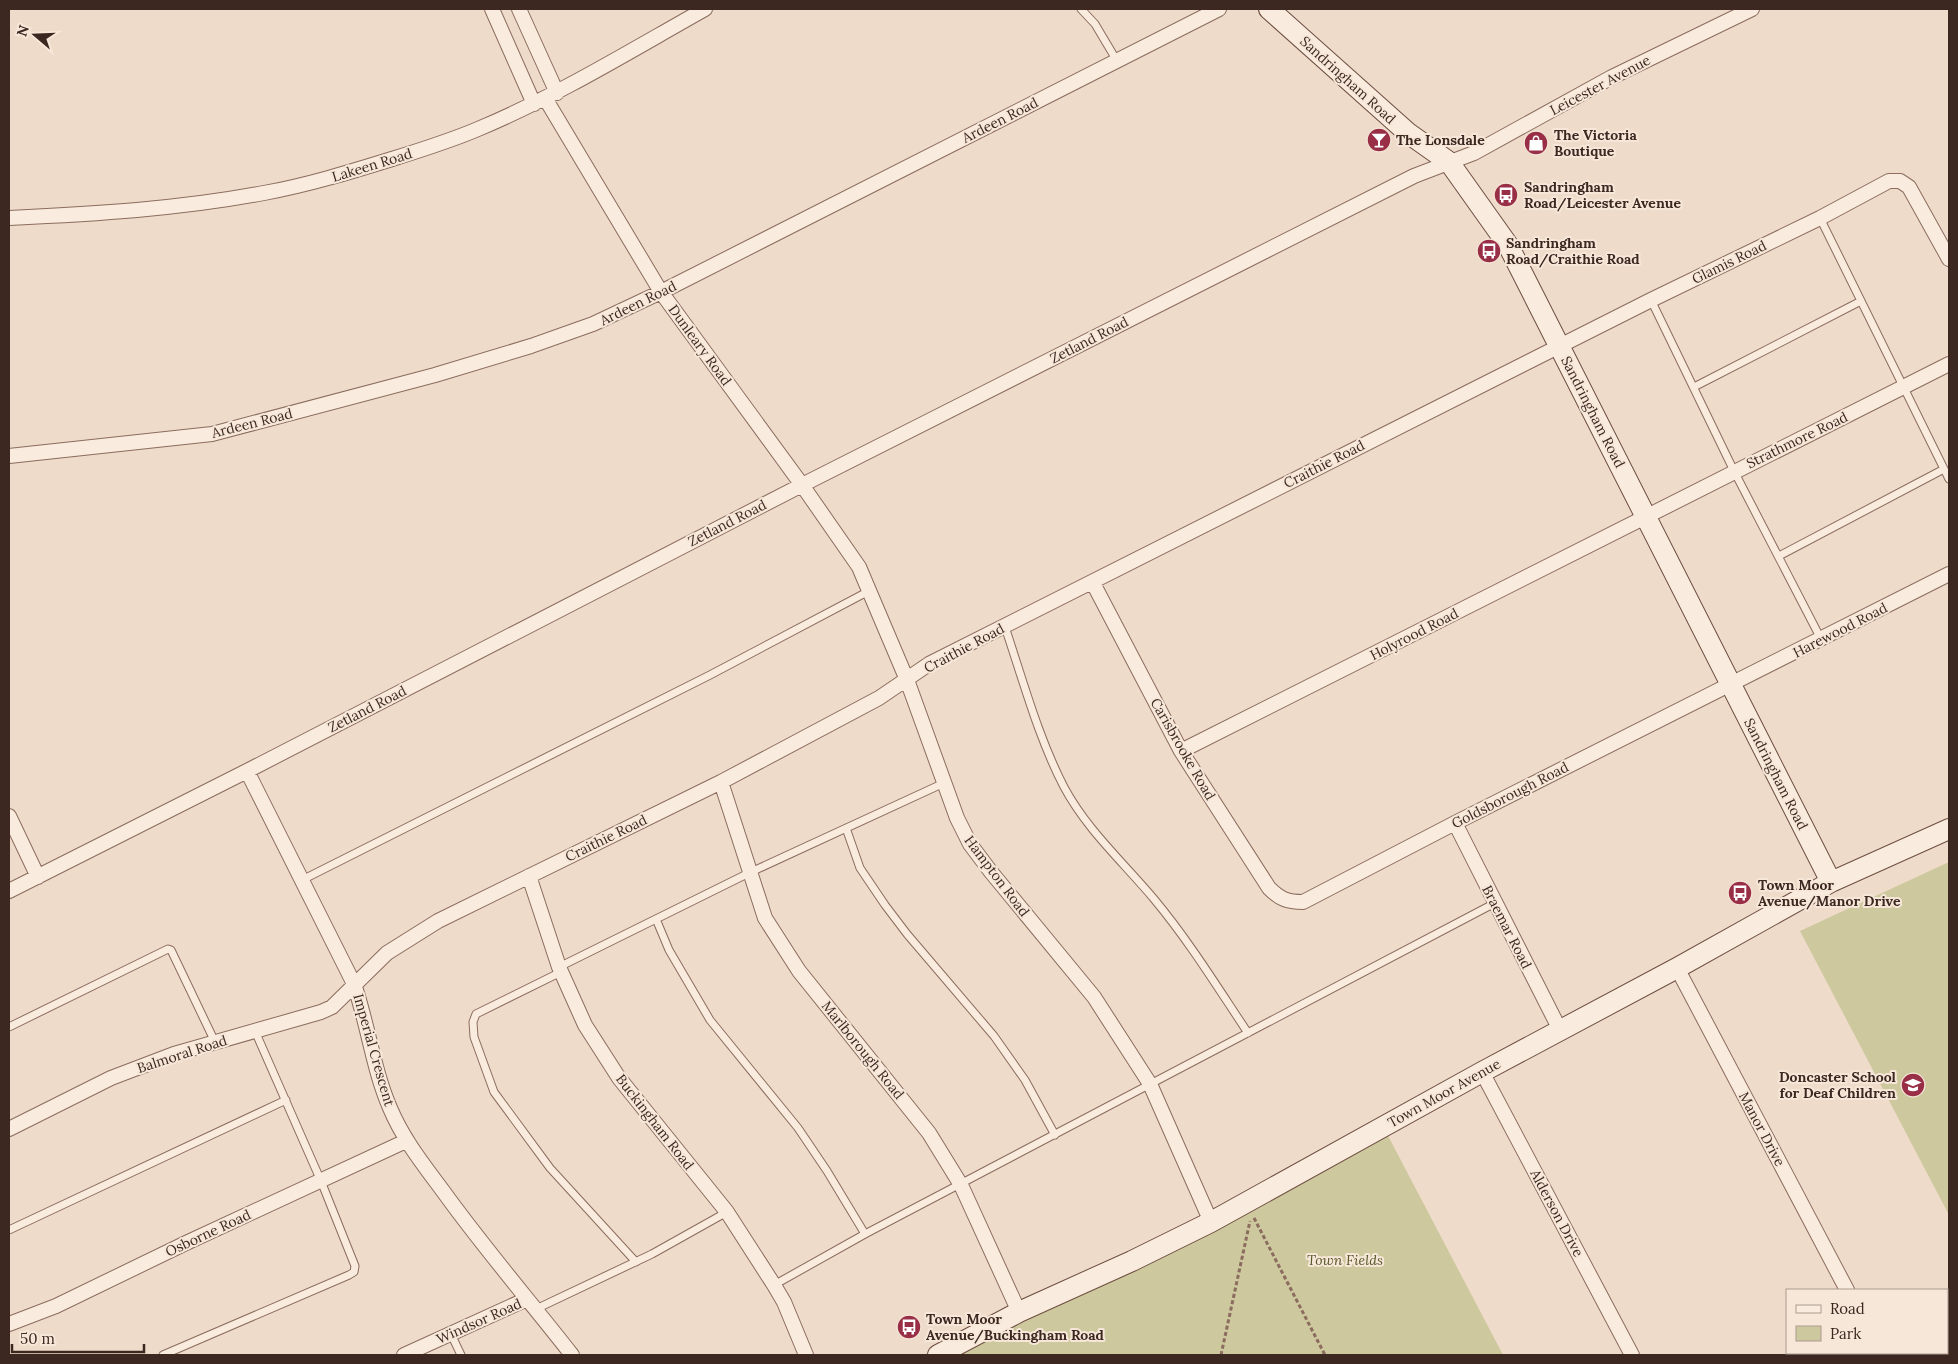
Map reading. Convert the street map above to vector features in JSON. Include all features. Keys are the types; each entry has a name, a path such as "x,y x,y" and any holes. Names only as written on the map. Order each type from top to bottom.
{"street":[{"name":"Dunleary Road","path":"492,9 661,292 802,485"},
{"name":"Dunleary Road","path":"519,9 546,98"},
{"name":"Lakeen Road","path":"9,218 159,208 266,193 339,176 438,145 477,130 546,98 705,9"},
{"name":"Ardeen Road","path":"9,456 212,434 435,375 531,346 593,324 661,292 1219,9"},
{"name":"Sandringham Road","path":"1269,9 1408,133 1449,162 1508,246 1831,882"},
{"name":"Leicester Avenue","path":"1449,162 1474,153 1612,77 1752,9"},
{"name":"Zetland Road","path":"9,891 247,771 802,485 1414,176 1449,162"},
{"name":"Glamis Road","path":"1560,347 1651,300 1820,218 1889,181 1900,181 1909,187 1949,259"},
{"name":"Craithie Road","path":"354,984 387,953 438,921 721,782 879,698 929,664 1560,347"},
{"name":"Strathmore Road","path":"1646,517 1949,364"},
{"name":"Hampton Road","path":"802,485 858,567 908,680 957,818 970,844 1094,997 1150,1084 1211,1222"},
{"name":"Holyrood Road","path":"1181,751 1646,517"},
{"name":"Harewood Road","path":"1731,685 1949,574"},
{"name":"Carisbrooke Road","path":"1093,582 1181,751 1269,888 1278,897 1289,902"},
{"name":"Goldsborough Road","path":"1289,902 1303,902 1455,823 1731,685"},
{"name":"Imperial Crescent","path":"247,771 354,984 363,1009 379,1074 390,1107 406,1142 468,1227 572,1355"},
{"name":"Marlborough Road","path":"721,782 765,918 799,971 929,1133 961,1184 1019,1312"},
{"path":"9,816 38,877"},
{"name":"Braemar Road","path":"1455,823 1560,1030"},
{"name":"Town Moor Avenue","path":"938,1355 1019,1312 1132,1261 1211,1222 1831,882 1949,829"},
{"name":"Buckingham Road","path":"529,876 560,970 585,1025 619,1078 727,1212 784,1302 806,1355"},
{"name":"Manor Drive","path":"1677,968 1846,1289"},
{"name":"Balmoral Road","path":"9,1129 111,1078 174,1054 321,1012 332,1007 354,984"},
{"name":"Alderson Drive","path":"1482,1072 1632,1355"},
{"name":"Osborne Road","path":"9,1324 56,1306 186,1243 406,1142"},
{"name":"Windsor Road","path":"404,1355 451,1334 532,1304"}],"lane":[{"path":"1081,9 1095,24 1117,61"},
{"path":"1820,218 1949,479"},
{"path":"1651,300 1734,471 1821,640"},
{"path":"1694,387 1861,301"},
{"path":"1779,556 1944,469"},
{"path":"302,880 710,675 869,591"},
{"path":"1005,626 1046,747 1064,787 1100,840 1160,907 1198,958 1248,1033"},
{"path":"636,1262 550,1168 494,1092 474,1037 472,1022 476,1014 656,919 750,872 944,783"},
{"path":"846,828 860,868 880,898 907,934 994,1036 1025,1080 1055,1135"},
{"path":"774,1285 864,1234 1495,903"},
{"path":"656,919 670,950 710,1020 798,1128 828,1171 864,1234"},
{"path":"9,1027 168,949 171,950 215,1042"},
{"path":"163,1355 354,1272 355,1266 321,1181 255,1031"},
{"path":"9,1230 286,1100"},
{"path":"532,1304 636,1262 727,1212"},
{"path":"451,1334 461,1355"}],"path":[{"path":"1221,1355 1252,1214 1325,1355"}],"green space":[{"name":"Doncaster School for Deaf Children","path":"1949,862 1949,1215 1800,931"},
{"name":"Town Fields","path":"1386,1132 1503,1355 938,1355"}],"place":[{"name":"The Lonsdale","path":"1379,140"},
{"name":"The Victoria Boutique","path":"1536,143"},
{"name":"Sandringham Road/Leicester Avenue","path":"1506,195"},
{"name":"Sandringham Road/Craithie Road","path":"1489,251"},
{"name":"Town Moor Avenue/Manor Drive","path":"1740,893"},
{"name":"Doncaster School for Deaf Children","path":"1913,1085"},
{"name":"Town Moor Avenue/Buckingham Road","path":"909,1327"}]}
